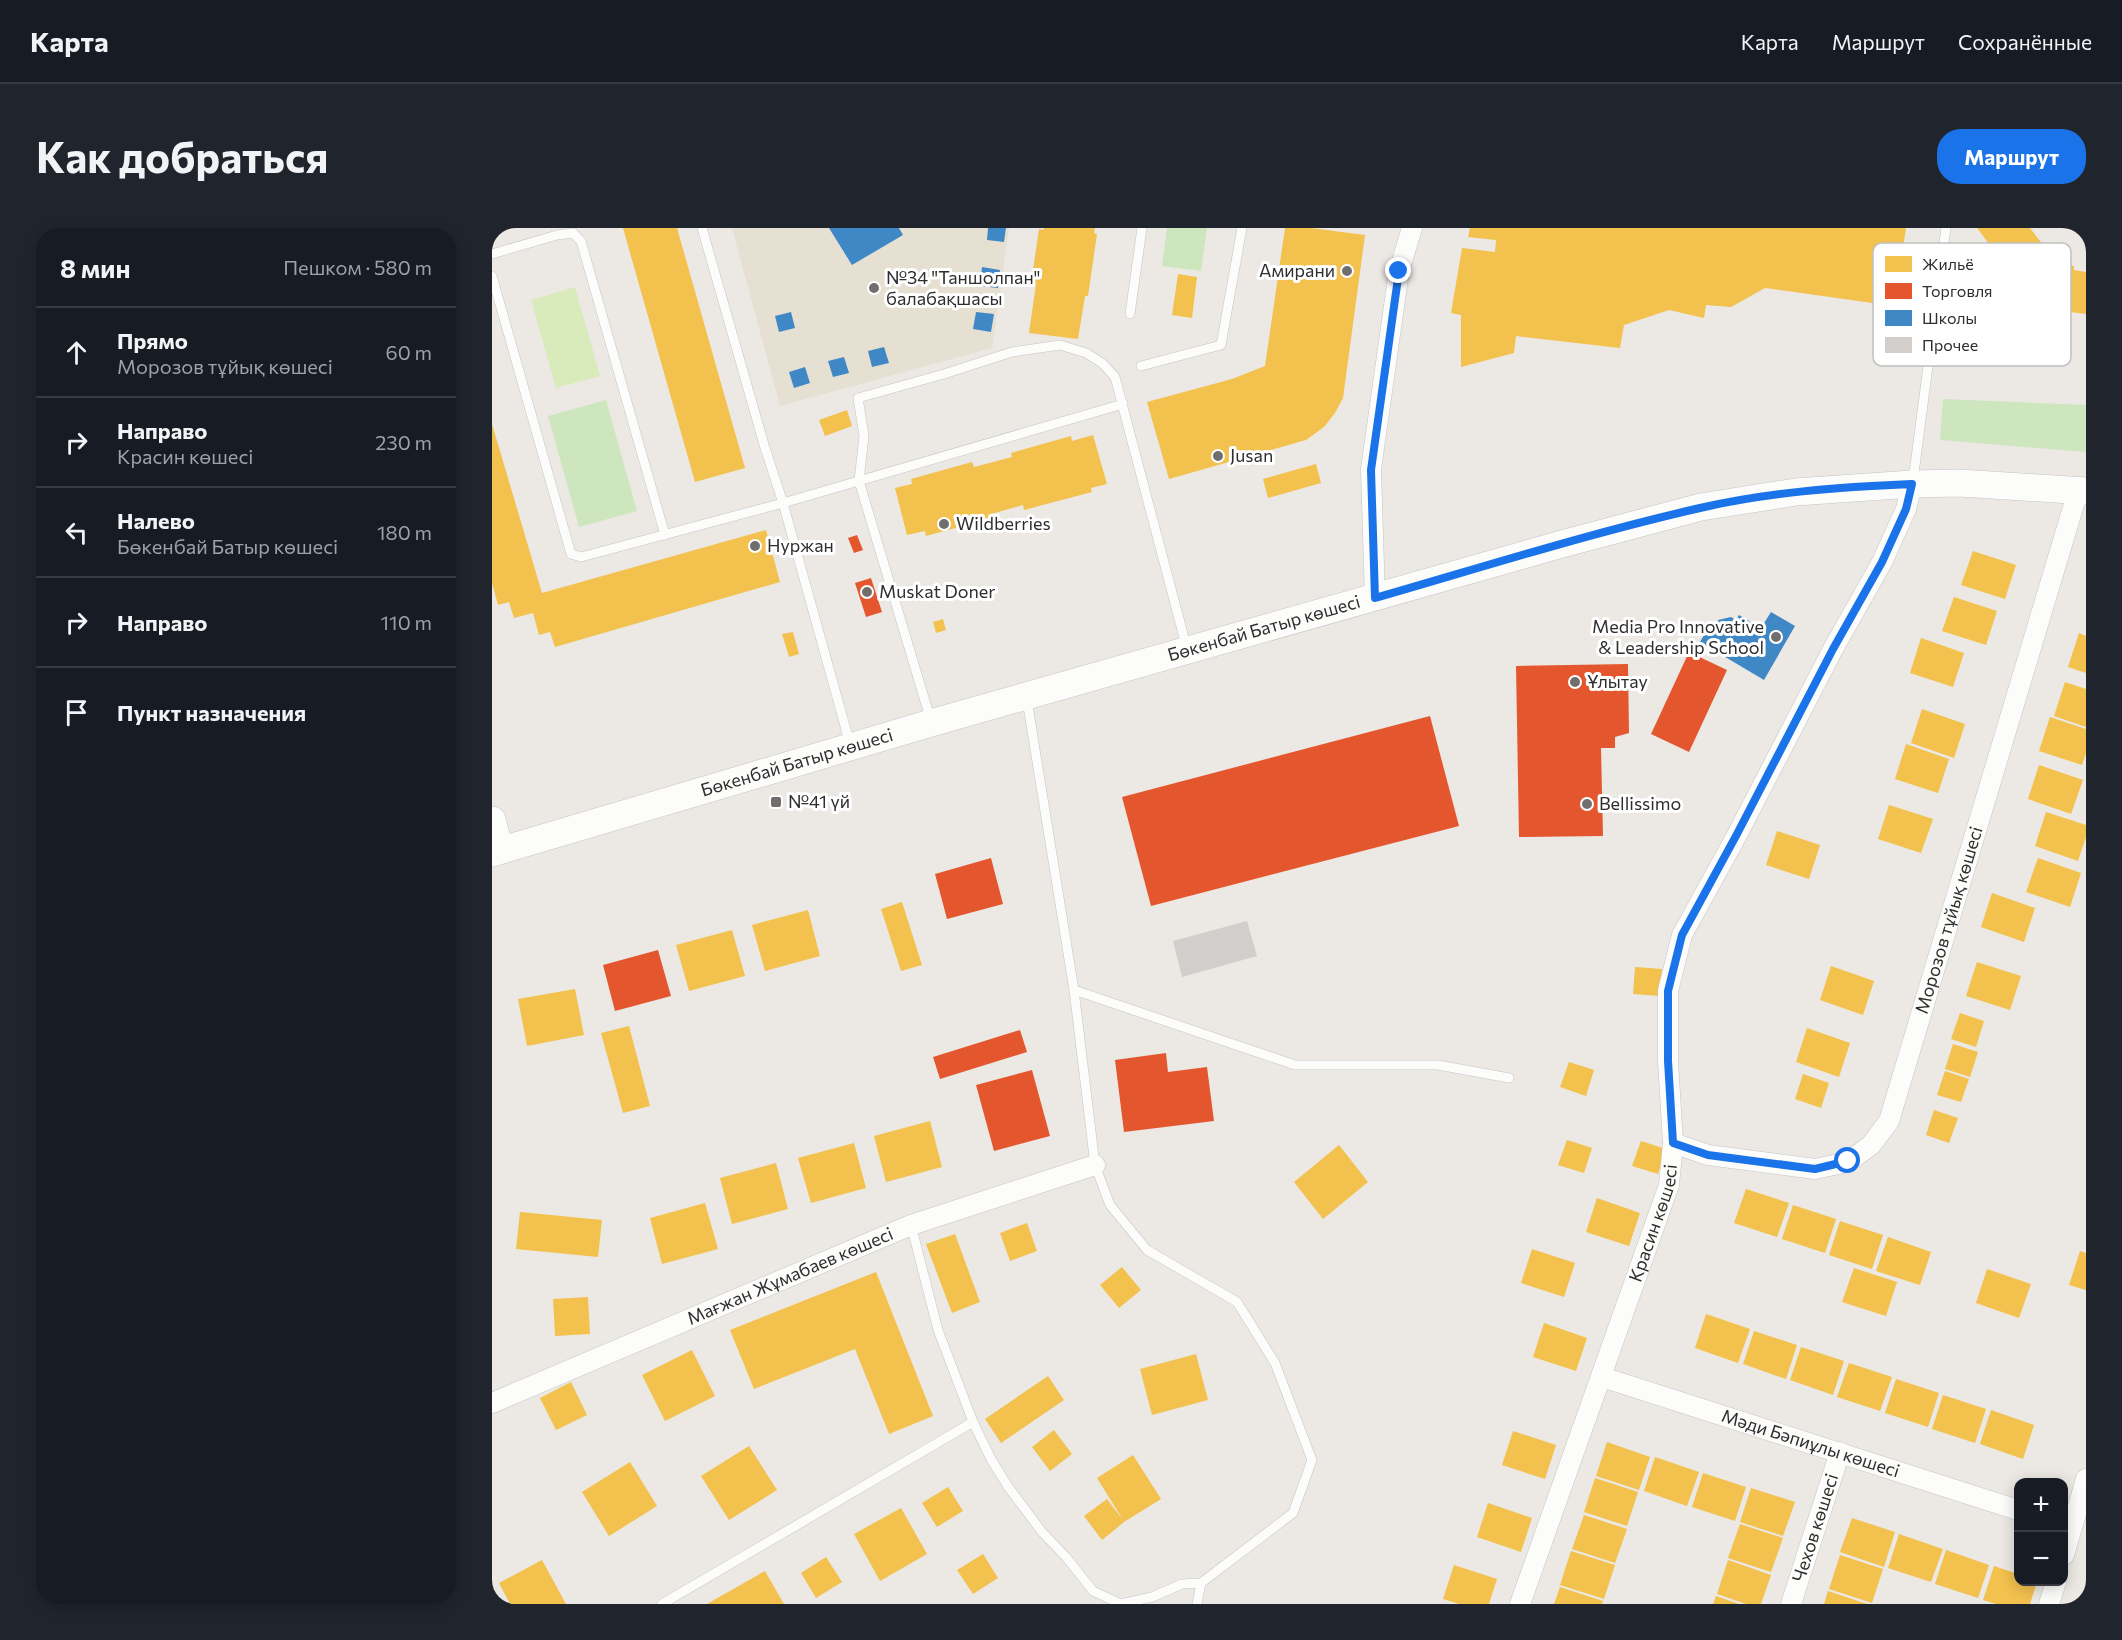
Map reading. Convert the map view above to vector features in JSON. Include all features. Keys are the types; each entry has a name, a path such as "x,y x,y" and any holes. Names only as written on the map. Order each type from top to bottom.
{"main road":[{"name":"Бөкенбай Батыр көшесі","path":"496,852 850,746 1562,544 1701,507 1796,492 1912,484 1966,483 2082,491"},
{"path":"492,820 496,852"}],"street":[{"path":"1375,598 1371,470 1399,271 1412,228"},
{"name":"Красин көшесі","path":"1520,1604 1669,1185 1673,1143 1668,1061 1668,991 1682,935 1833,649 1882,562 1906,509 1912,484"},
{"name":"Морозов тұйық көшесі","path":"1673,1143 1708,1155 1815,1169 1848,1161 1871,1145 1889,1121 2082,491"},
{"name":"Мағжан Жұмабаев көшесі","path":"492,1403 911,1225 1095,1164"},
{"name":"Мәди Бәпиұлы көшесі","path":"1602,1377 2014,1508"},
{"name":"Чехов көшесі","path":"1791,1604 1840,1452"},
{"path":"2068,1544 2086,1479"},
{"path":"2049,1604 2054,1586"}],"lane":[{"path":"702,228 765,448 783,502 850,746"},
{"path":"1130,314 1142,228"},
{"path":"1141,366 1221,345 1242,228"},
{"path":"1944,243 1946,228"},
{"path":"492,254 556,235 573,233 581,241 665,535"},
{"path":"492,276 571,554 581,557 859,481 1123,404"},
{"path":"931,723 859,481 864,436 858,398 1012,352 1060,345 1086,353 1102,363 1115,377 1187,651"},
{"path":"1912,484 1928,366"},
{"path":"911,1225 938,1330 973,1422 992,1461 1042,1532 1066,1557 1093,1591 1121,1604 1152,1597 1182,1584 1201,1583 1293,1514 1312,1460 1275,1363 1237,1302 1147,1250 1110,1205 1095,1164 1074,990 1027,696"},
{"path":"1074,990 1295,1065 1438,1065 1509,1078"},
{"path":"662,1604 973,1422"},
{"path":"1197,1604 1201,1583"}],"shaded area":[{"name":"№34 \"Таншолпан\" балабақшасы","path":"732,228 1009,228 992,348 780,406"}],"green space":[{"path":"1167,228 1207,228 1201,271 1162,266"},
{"path":"575,287 600,376 556,388 531,300"},
{"path":"1943,399 2086,405 2086,452 1940,440"},
{"path":"606,400 637,511 579,527 548,416"}],"building: Жильё":[{"path":"623,228 677,228 745,468 695,482"},
{"path":"1095,228 1094,233 1097,234 1088,296 1085,296 1078,339 1029,333 1036,284 1031,283 1039,229"},
{"path":"1285,228 1311,228 1365,235 1343,398 1324,427 1306,440 1169,479 1147,402 1232,379 1265,366"},
{"path":"1470,228 1906,228 1904,243 1873,243 1873,303 1765,288 1731,307 1706,305 1704,318 1669,310 1624,325 1620,348 1516,336 1514,353 1461,367 1461,315 1451,313 1462,248 1495,252 1496,240 1468,237"},
{"path":"1977,228 2030,228 2042,243 1991,243 1988,243"},
{"path":"2071,266 2074,266 2074,270 2086,272 2086,314 2071,312"},
{"path":"1178,274 1197,277 1192,318 1172,315"},
{"path":"847,410 852,426 825,436 819,420"},
{"path":"492,424 542,593 766,530 780,582 555,647 550,632 539,635 533,613 514,618 509,602 498,605 492,583"},
{"path":"1093,435 1107,484 1091,488 1092,492 1024,510 1023,505 991,514 992,518 926,536 925,531 907,535 895,488 912,484 911,479 972,462 974,467 1012,457 1011,453 1071,436 1072,441"},
{"path":"1316,464 1321,483 1268,498 1263,479"},
{"path":"1973,551 2016,565 2005,599 1961,585"},
{"path":"1954,597 1997,611 1986,645 1942,631"},
{"path":"943,619 946,630 936,633 933,622"},
{"path":"793,632 799,654 789,657 782,634"},
{"path":"2079,633 2086,636 2086,673 2068,667"},
{"path":"1921,638 1964,653 1953,687 1910,673"},
{"path":"2065,682 2086,689 2086,727 2054,716"},
{"path":"1922,709 1965,724 1954,758 1911,743"},
{"path":"2050,717 2086,729 2086,753 2082,765 2039,751"},
{"path":"1906,744 1949,759 1938,793 1895,779"},
{"path":"2039,765 2083,780 2071,814 2028,799"},
{"path":"1889,805 1933,819 1921,853 1878,839"},
{"path":"2046,812 2086,825 2086,837 2078,861 2035,846"},
{"path":"1777,831 1820,845 1809,879 1766,865"},
{"path":"2038,858 2081,873 2070,907 2026,892"},
{"path":"1992,893 2035,908 2024,942 1981,927"},
{"path":"902,902 922,965 901,971 881,909"},
{"path":"808,910 820,956 765,971 752,925"},
{"path":"732,930 745,976 689,991 676,945"},
{"path":"1977,962 2021,976 2010,1010 1966,996"},
{"path":"1831,966 1874,981 1863,1015 1820,1000"},
{"path":"1635,967 1662,969 1660,996 1633,994"},
{"path":"575,989 584,1035 527,1046 518,999"},
{"path":"1960,1013 1984,1021 1976,1047 1951,1039"},
{"path":"629,1026 650,1106 623,1113 601,1033"},
{"path":"1807,1028 1850,1043 1839,1077 1796,1062"},
{"path":"1953,1044 1978,1052 1970,1077 1945,1069"},
{"path":"1569,1062 1594,1070 1586,1096 1560,1087"},
{"path":"1945,1071 1969,1079 1961,1102 1937,1095"},
{"path":"1803,1074 1829,1083 1821,1108 1795,1099"},
{"path":"1934,1110 1958,1118 1949,1143 1926,1135"},
{"path":"930,1121 942,1167 886,1182 874,1136"},
{"path":"1567,1140 1592,1148 1584,1173 1558,1165"},
{"path":"1641,1141 1666,1149 1658,1174 1632,1166"},
{"path":"854,1143 866,1188 811,1203 798,1158"},
{"path":"1339,1145 1368,1182 1323,1219 1294,1182"},
{"path":"776,1163 788,1209 732,1224 720,1178"},
{"path":"1746,1189 1789,1203 1777,1237 1734,1223"},
{"path":"1597,1198 1640,1213 1629,1246 1586,1232"},
{"path":"705,1203 718,1249 662,1264 650,1218"},
{"path":"1793,1205 1836,1219 1825,1253 1782,1239"},
{"path":"520,1212 602,1220 598,1257 516,1249"},
{"path":"1840,1221 1883,1235 1872,1269 1829,1255"},
{"path":"1027,1223 1037,1251 1010,1261 1000,1233"},
{"path":"955,1234 980,1302 952,1313 926,1244"},
{"path":"1888,1237 1931,1252 1920,1285 1876,1271"},
{"path":"1532,1249 1575,1263 1564,1297 1521,1283"},
{"path":"2080,1251 2086,1253 2086,1290 2069,1285"},
{"path":"1122,1267 1141,1290 1119,1308 1100,1285"},
{"path":"1854,1268 1897,1282 1886,1316 1842,1302"},
{"path":"1987,1269 2031,1284 2019,1318 1976,1303"},
{"path":"876,1272 933,1416 889,1434 855,1349 754,1389 730,1330"},
{"path":"588,1297 590,1334 555,1336 553,1299"},
{"path":"1706,1314 1750,1329 1738,1363 1695,1348"},
{"path":"1544,1323 1587,1338 1576,1371 1533,1357"},
{"path":"1754,1331 1797,1345 1786,1379 1743,1364"},
{"path":"1801,1347 1844,1361 1833,1395 1790,1380"},
{"path":"692,1350 715,1396 665,1421 642,1375"},
{"path":"1196,1354 1208,1400 1152,1415 1140,1369"},
{"path":"1849,1363 1892,1377 1880,1411 1837,1397"},
{"path":"1048,1376 1064,1400 1001,1443 985,1419"},
{"path":"1896,1379 1939,1393 1928,1427 1885,1413"},
{"path":"571,1382 587,1415 556,1430 540,1398"},
{"path":"1943,1395 1986,1409 1975,1443 1932,1429"},
{"path":"1991,1410 2034,1425 2023,1459 1980,1444"},
{"path":"1054,1430 1072,1454 1050,1471 1032,1447"},
{"path":"1513,1431 1556,1445 1545,1479 1502,1465"},
{"path":"1607,1442 1650,1457 1639,1490 1596,1476"},
{"path":"749,1446 777,1490 729,1520 701,1476"},
{"path":"1133,1455 1161,1499 1124,1522 1102,1540 1084,1516 1107,1499 1123,1520 1097,1478"},
{"path":"1655,1457 1699,1472 1687,1506 1644,1491"},
{"path":"630,1462 657,1506 609,1536 582,1492"},
{"path":"1703,1473 1746,1487 1735,1521 1692,1507"},
{"path":"1595,1478 1638,1492 1627,1526 1584,1512"},
{"path":"948,1487 963,1511 937,1527 922,1503"},
{"path":"1751,1488 1795,1502 1783,1536 1740,1522"},
{"path":"1488,1503 1532,1518 1521,1552 1477,1537"},
{"path":"901,1508 927,1554 880,1581 854,1534"},
{"path":"1584,1515 1627,1529 1615,1563 1572,1549"},
{"path":"1852,1518 1895,1532 1884,1567 1840,1552"},
{"path":"1740,1524 1783,1538 1771,1572 1728,1558"},
{"path":"1899,1534 1943,1549 1931,1582 1888,1568"},
{"path":"1946,1550 1989,1565 1978,1598 1935,1584"},
{"path":"1571,1551 1615,1565 1604,1599 1560,1585"},
{"path":"983,1554 998,1578 973,1594 957,1570"},
{"path":"1840,1555 1883,1569 1872,1603 1829,1589"},
{"path":"826,1557 842,1582 816,1598 801,1573"},
{"path":"542,1560 566,1604 510,1604 499,1583"},
{"path":"1728,1560 1771,1575 1761,1604 1746,1604 1717,1594"},
{"path":"1454,1565 1497,1579 1489,1604 1459,1604 1443,1599"},
{"path":"1994,1566 2014,1573 2014,1586 2036,1586 2030,1604 1996,1604 1983,1600"},
{"path":"765,1571 784,1604 707,1604"},
{"path":"1560,1587 1603,1601 1602,1604 1554,1604"},
{"path":"1828,1591 1867,1604 1824,1604"},
{"path":"1716,1596 1739,1604 1713,1604"}],"building: Торговля":[{"path":"857,535 863,550 854,553 848,538"},
{"name":"Muskat Doner","path":"871,578 882,612 866,617 855,583"},
{"path":"1689,652 1727,670 1689,752 1651,734"},
{"path":"1628,664 1629,733 1615,737 1615,748 1601,748 1603,836 1519,837 1516,666"},
{"path":"1430,716 1459,826 1151,906 1122,797"},
{"path":"991,858 1003,904 947,919 935,874"},
{"path":"658,950 671,996 615,1011 603,965"},
{"path":"1020,1030 1027,1052 940,1079 933,1057"},
{"path":"1166,1053 1168,1072 1207,1067 1214,1121 1124,1132 1115,1060"},
{"path":"1032,1070 1050,1136 994,1151 976,1085"}],"building: Школы":[{"path":"829,228 899,228 903,235 852,265"},
{"path":"988,228 1006,228 1004,242 987,240"},
{"path":"982,267 1000,270 998,288 980,286"},
{"path":"791,312 795,328 779,332 775,316"},
{"path":"976,312 994,314 991,332 973,329"},
{"path":"884,347 889,363 872,367 868,351"},
{"path":"844,357 849,373 833,377 828,361"},
{"path":"805,367 810,383 794,388 789,372"},
{"path":"1771,612 1795,626 1764,680 1700,642 1711,623 1715,626 1718,620 1731,617 1736,620 1739,615 1761,628"}],"building: Прочее":[{"path":"1247,921 1257,956 1182,977 1173,941"}],"place":[{"name":"Амирани","path":"1347,271"},
{"name":"№34 \"Таншолпан\" балабақшасы","path":"874,288"},
{"name":"Jusan","path":"1218,456"},
{"name":"Wildberries","path":"944,524"},
{"name":"Нуржан","path":"755,546"},
{"name":"Muskat Doner","path":"867,592"},
{"name":"Media Pro Innovative & Leadership School","path":"1776,637"},
{"name":"Ұлытау","path":"1575,682"},
{"name":"№41 үй","path":"776,802"},
{"name":"Bellissimo","path":"1587,804"}],"route":[{"path":"1399,271 1371,470 1375,598 1701,507 1796,492 1912,484 1906,509 1882,562 1833,649 1682,935 1668,991 1668,1061 1673,1143 1708,1155 1815,1169 1848,1161"}]}
